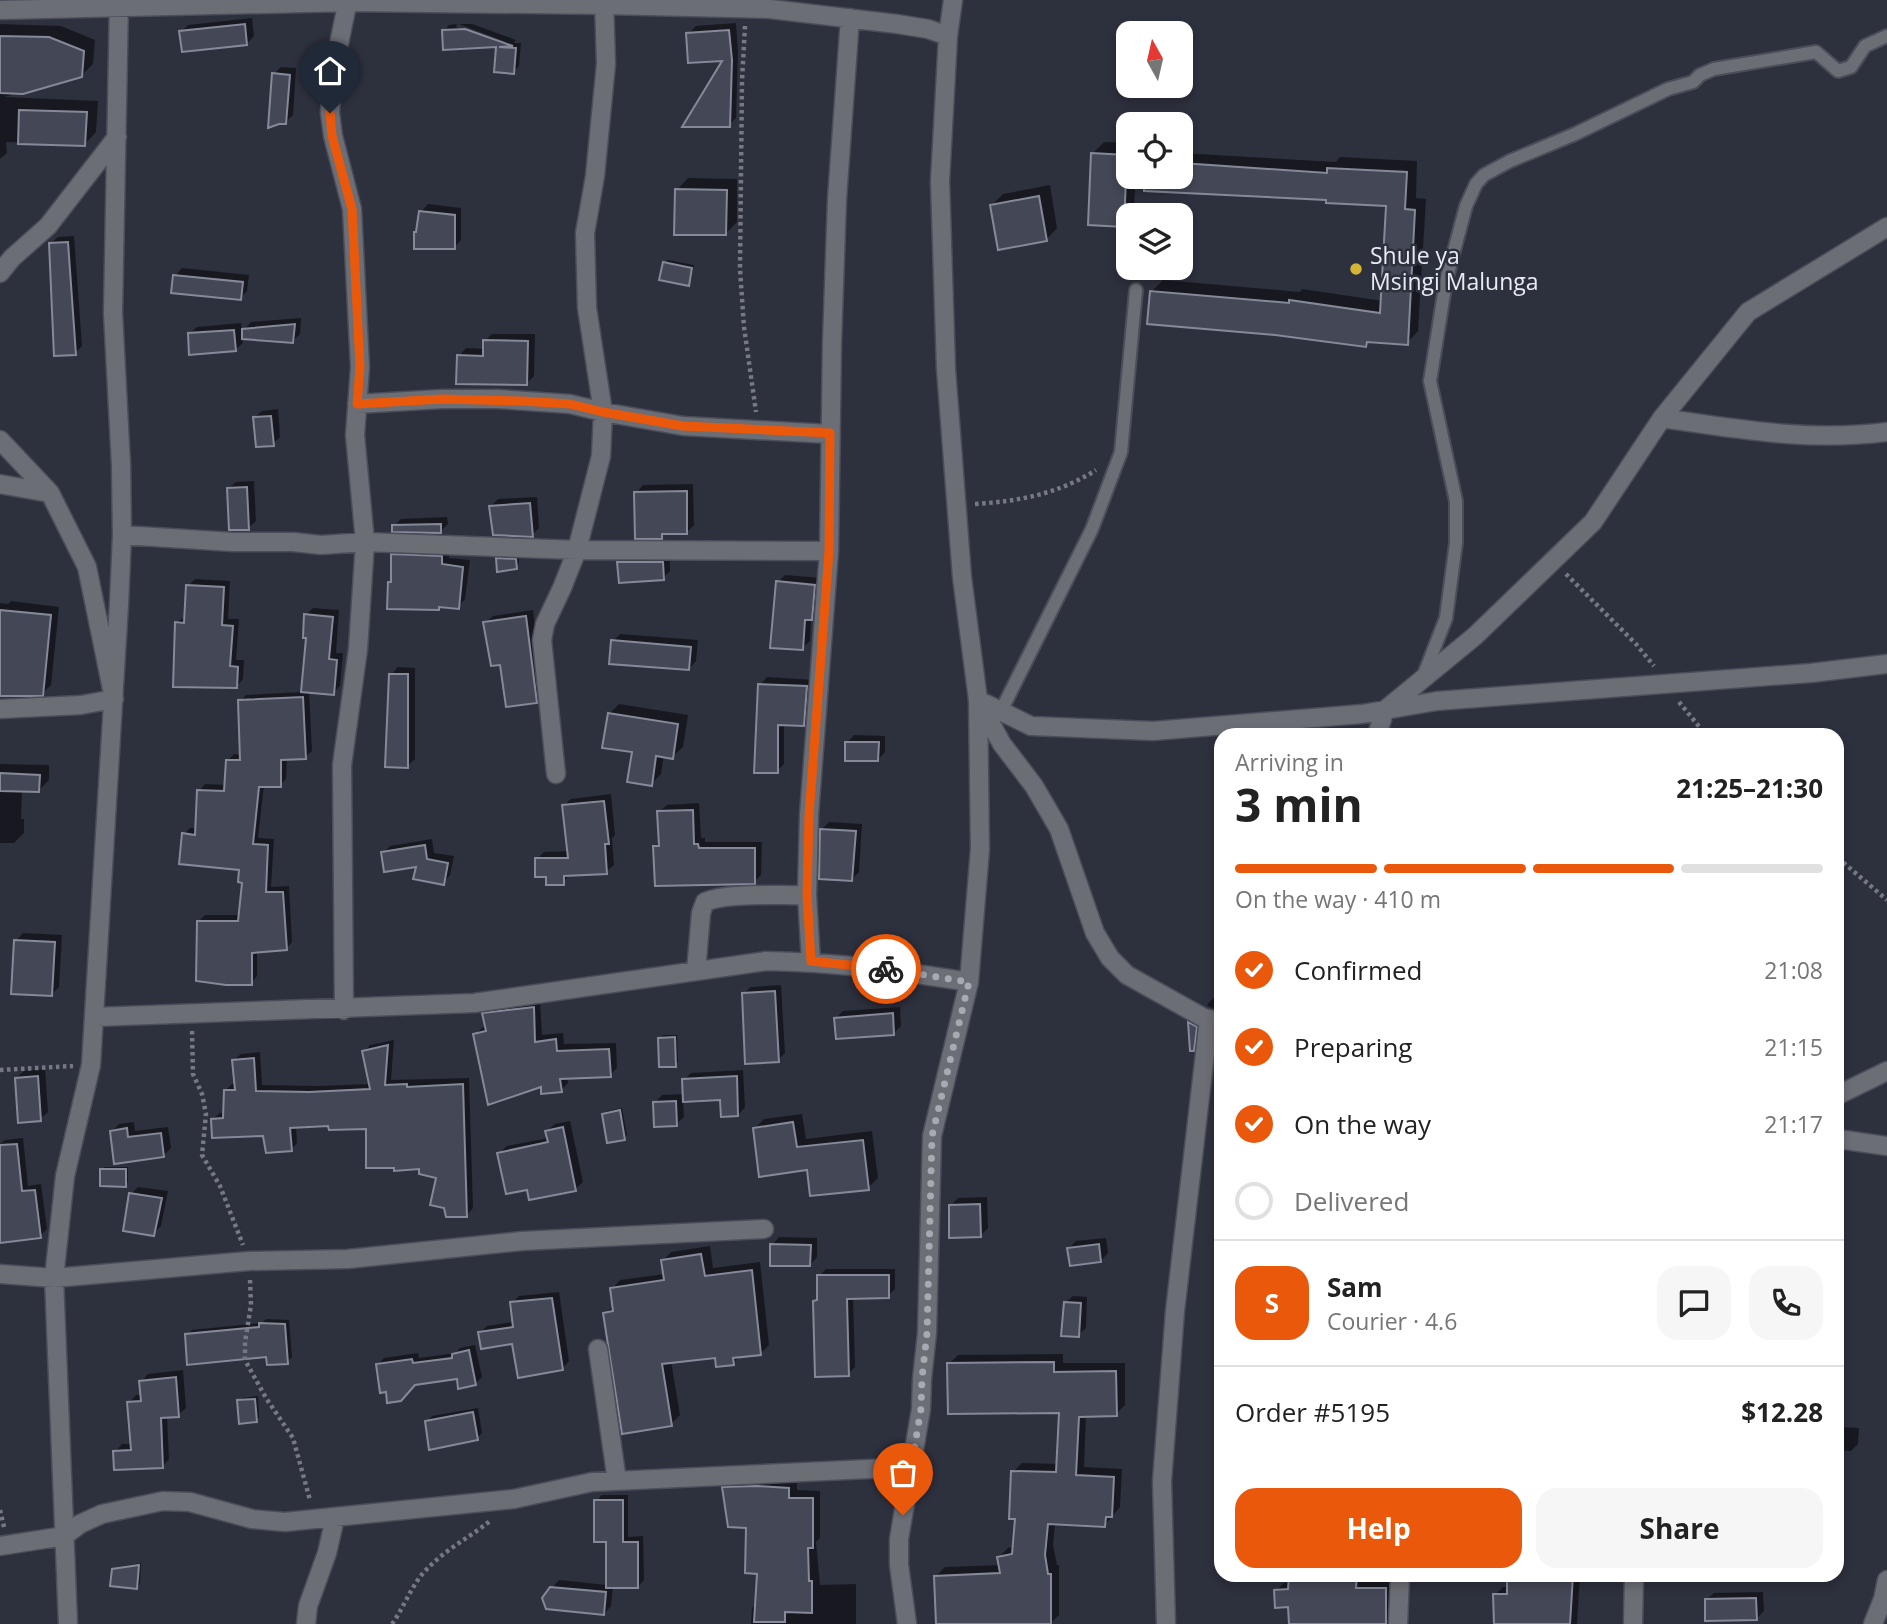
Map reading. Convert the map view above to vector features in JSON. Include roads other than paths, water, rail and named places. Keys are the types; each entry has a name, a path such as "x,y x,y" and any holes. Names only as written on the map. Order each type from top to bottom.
{"street":[{"path":"908,1624 899,1564 899,1539 919,1432 927,1333 932,1136 969,982 980,849 978,701 962,577 946,369 940,181 948,36 953,0"},
{"path":"0,10 118,4 348,1 605,2 746,9 770,5 929,29 948,36"},
{"path":"344,1010 342,765 358,649 365,542 355,435 360,367 352,209 332,136 330,113 332,78 348,1"},
{"path":"556,774 542,640 545,624 577,550 601,456 603,412 587,308 584,233 595,176 606,64 605,2"},
{"path":"68,1624 54,1278 65,1176 91,1065 114,699 122,535 113,313 118,4"},
{"path":"811,961 807,895 809,815 829,551 837,199 850,18"},
{"path":"0,273 12,258 48,226 117,137"},
{"path":"1379,728 1385,710 1475,636 1593,522 1662,418 1748,312 1887,227"},
{"path":"357,404 442,399 570,404 683,426 830,433"},
{"path":"1662,418 1787,435 1856,436 1887,432"},
{"path":"0,440 50,492 87,566 114,699"},
{"path":"0,484 50,492"},
{"path":"122,535 321,545 365,542 577,550 829,551"},
{"path":"978,701 1031,726 1153,731 1385,710 1437,701 1811,673 1887,664"},
{"path":"0,709 81,705 114,699"},
{"path":"978,701 1002,744 1034,786 1059,829 1095,933 1110,958 1127,975 1214,1022"},
{"path":"696,971 701,913 705,902 732,897 807,895"},
{"path":"95,1017 344,1010 474,1003 766,961 811,961 969,982"},
{"path":"1166,1624 1162,1481 1175,1311 1214,1030"},
{"path":"1844,1092 1887,1071"},
{"path":"1844,1140 1887,1146"},
{"path":"0,1274 54,1278 249,1261 348,1259 522,1241 764,1229"},
{"path":"598,1349 617,1481"},
{"path":"0,1546 64,1536 80,1524 102,1514 163,1501 214,1507 252,1519 285,1522 513,1499 592,1482 912,1467"},
{"path":"306,1624 308,1606 327,1553 335,1518"},
{"path":"1872,1624 1883,1599 1887,1580"},
{"path":"1398,1624 1400,1582"},
{"path":"1633,1624 1634,1582"}],"lane":[{"path":"1421,681 1447,618 1457,501 1430,381 1446,281 1466,206 1476,184 1484,175 1510,161 1575,134 1641,101 1693,82 1700,75 1714,69 1816,52 1838,71 1851,68 1865,46 1887,36"},
{"path":"1000,713 1087,540 1121,452 1136,290"}],"place":[{"name":"Shule ya Msingi Malunga","path":"1356,269"}]}
